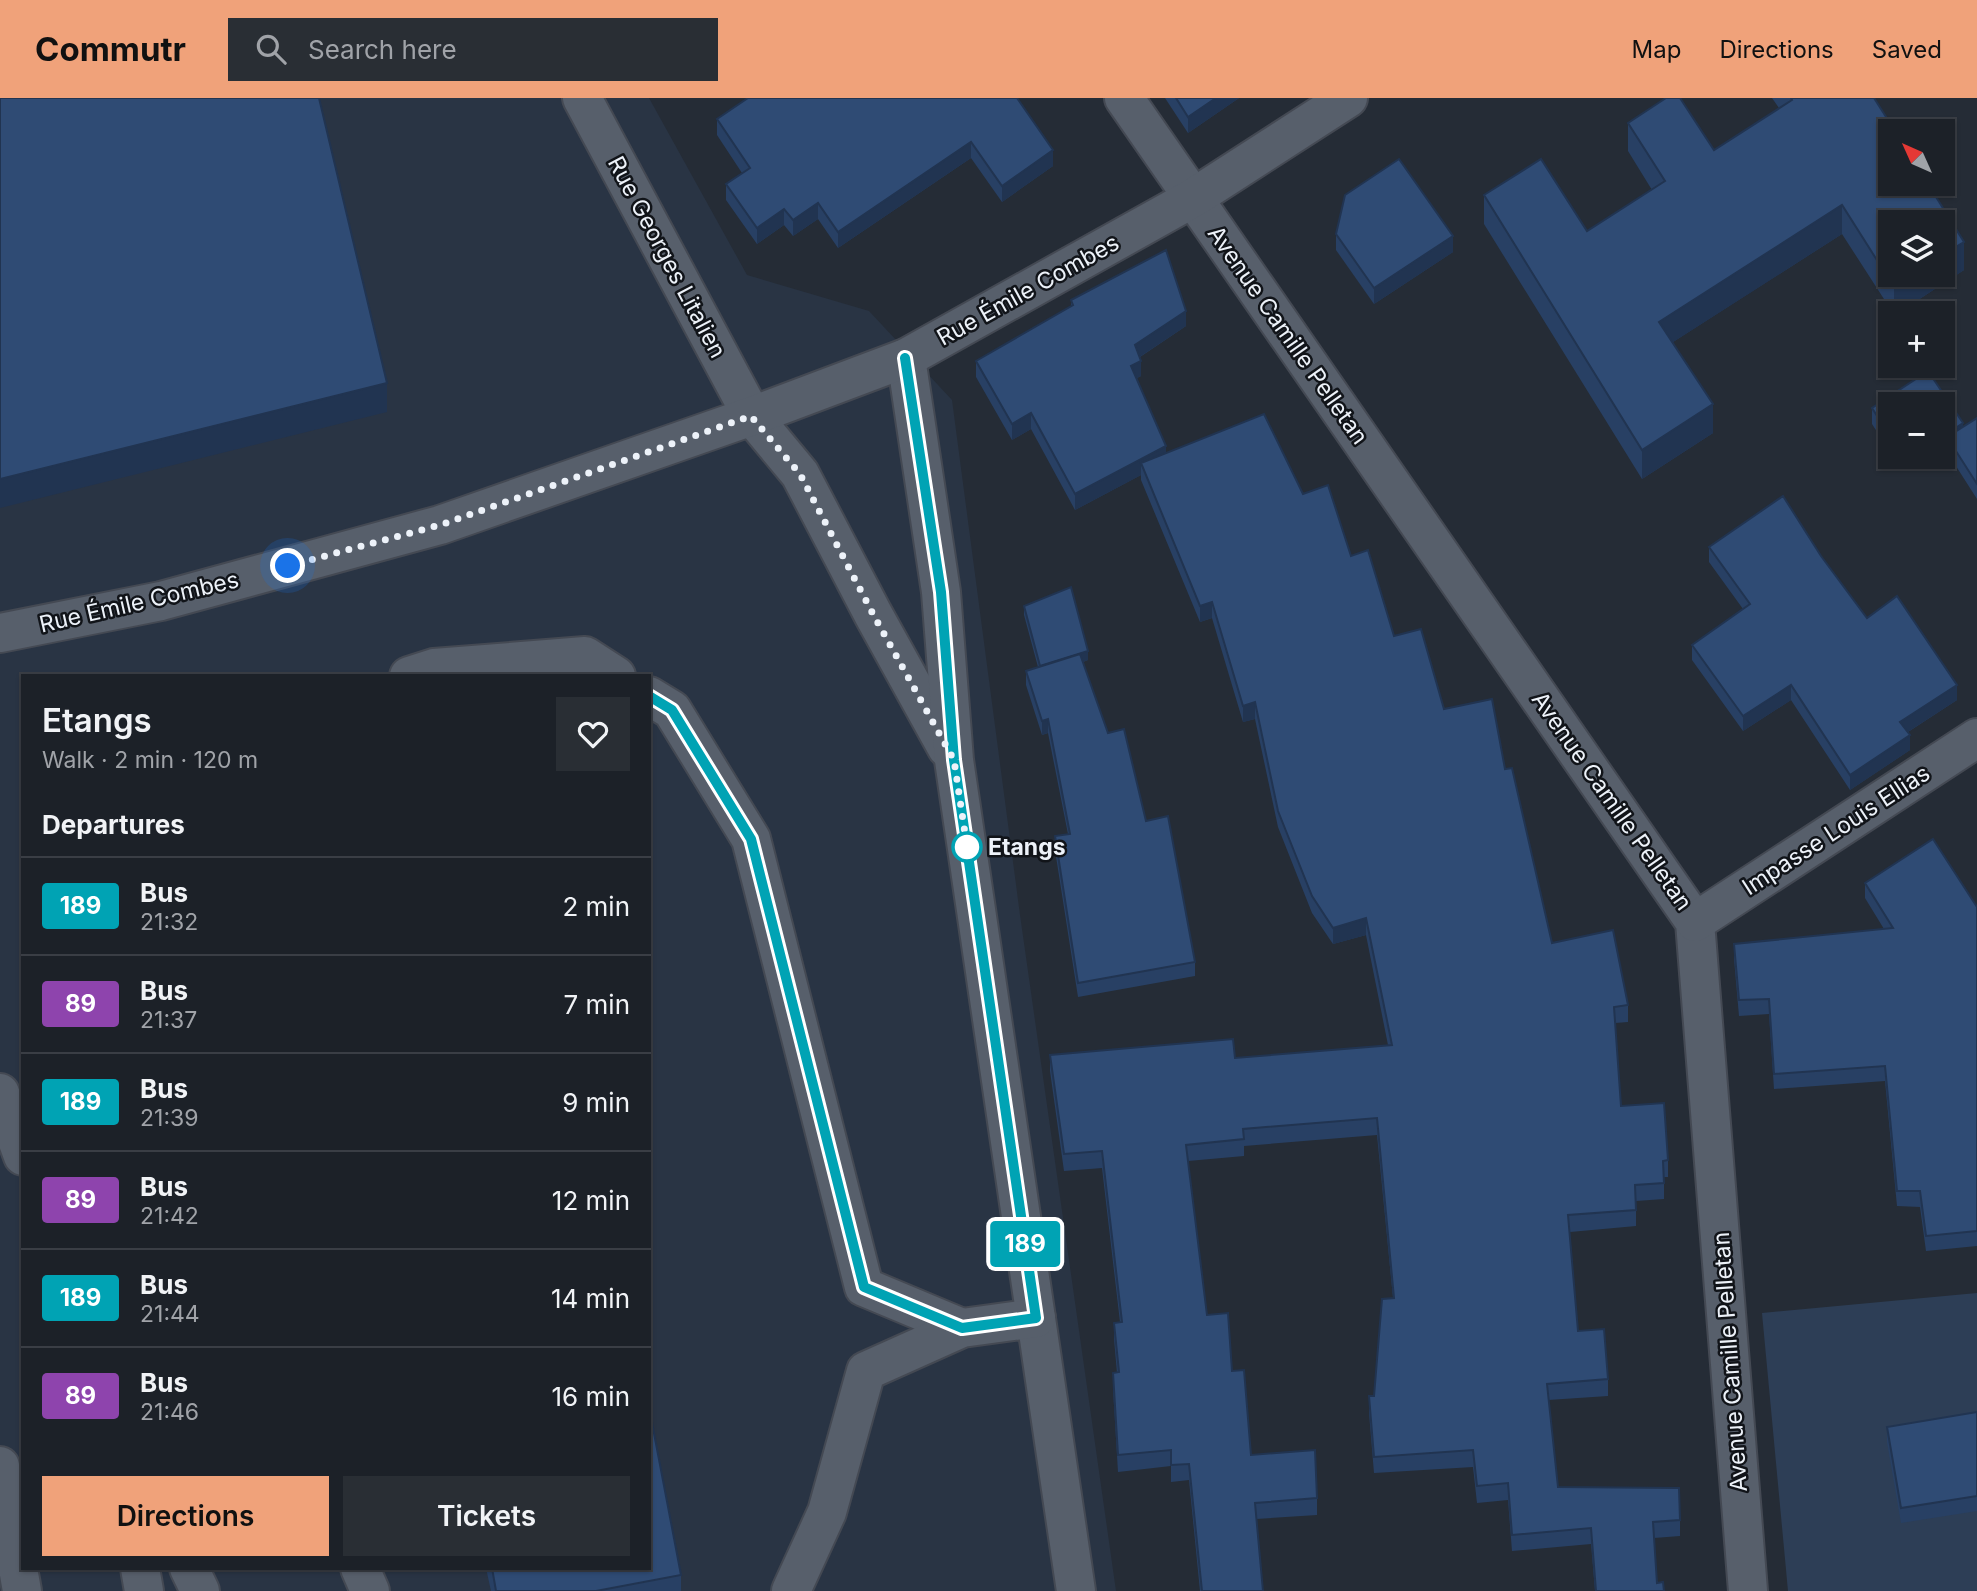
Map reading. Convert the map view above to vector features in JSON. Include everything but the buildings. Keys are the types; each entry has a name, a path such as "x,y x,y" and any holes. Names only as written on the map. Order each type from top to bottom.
{"street":[{"name":"Rue Georges Litalien","path":"582,98 751,416 800,474 954,760"},
{"name":"Avenue Camille Pelletan","path":"1124,98 1695,922 1748,1591"},
{"name":"Rue Émile Combes","path":"0,634 161,601 440,525 751,416 905,358 1193,198 1348,98"},
{"path":"905,358 941,592 954,760 1076,1591"},
{"path":"415,674 434,668 584,656 613,674"},
{"path":"651,697 672,710 751,839 864,1287 962,1328"},
{"name":"Impasse Louis Ellias","path":"1695,922 1977,738"},
{"path":"0,1093 21,1151"},
{"path":"791,1591 827,1512 866,1371 962,1328 1036,1318"},
{"path":"0,1466 22,1591"},
{"path":"140,1570 144,1591"},
{"path":"190,1570 200,1591"},
{"path":"361,1570 370,1591"}],"shaded area":[{"path":"0,98 649,98 747,275 869,311 952,400 1020,915 1116,1591 0,1591"},
{"path":"1977,1293 1977,1591 1788,1591 1762,1313"}],"bus line":[{"name":"189","path":"651,697 672,710 751,839 864,1287 962,1328 1036,1318 954,760 941,592 905,358"}],"place":[{"name":"Etangs","path":"967,847"}],"route":[{"path":"288,566 440,525 751,416 800,474 954,760 967,847"}]}
